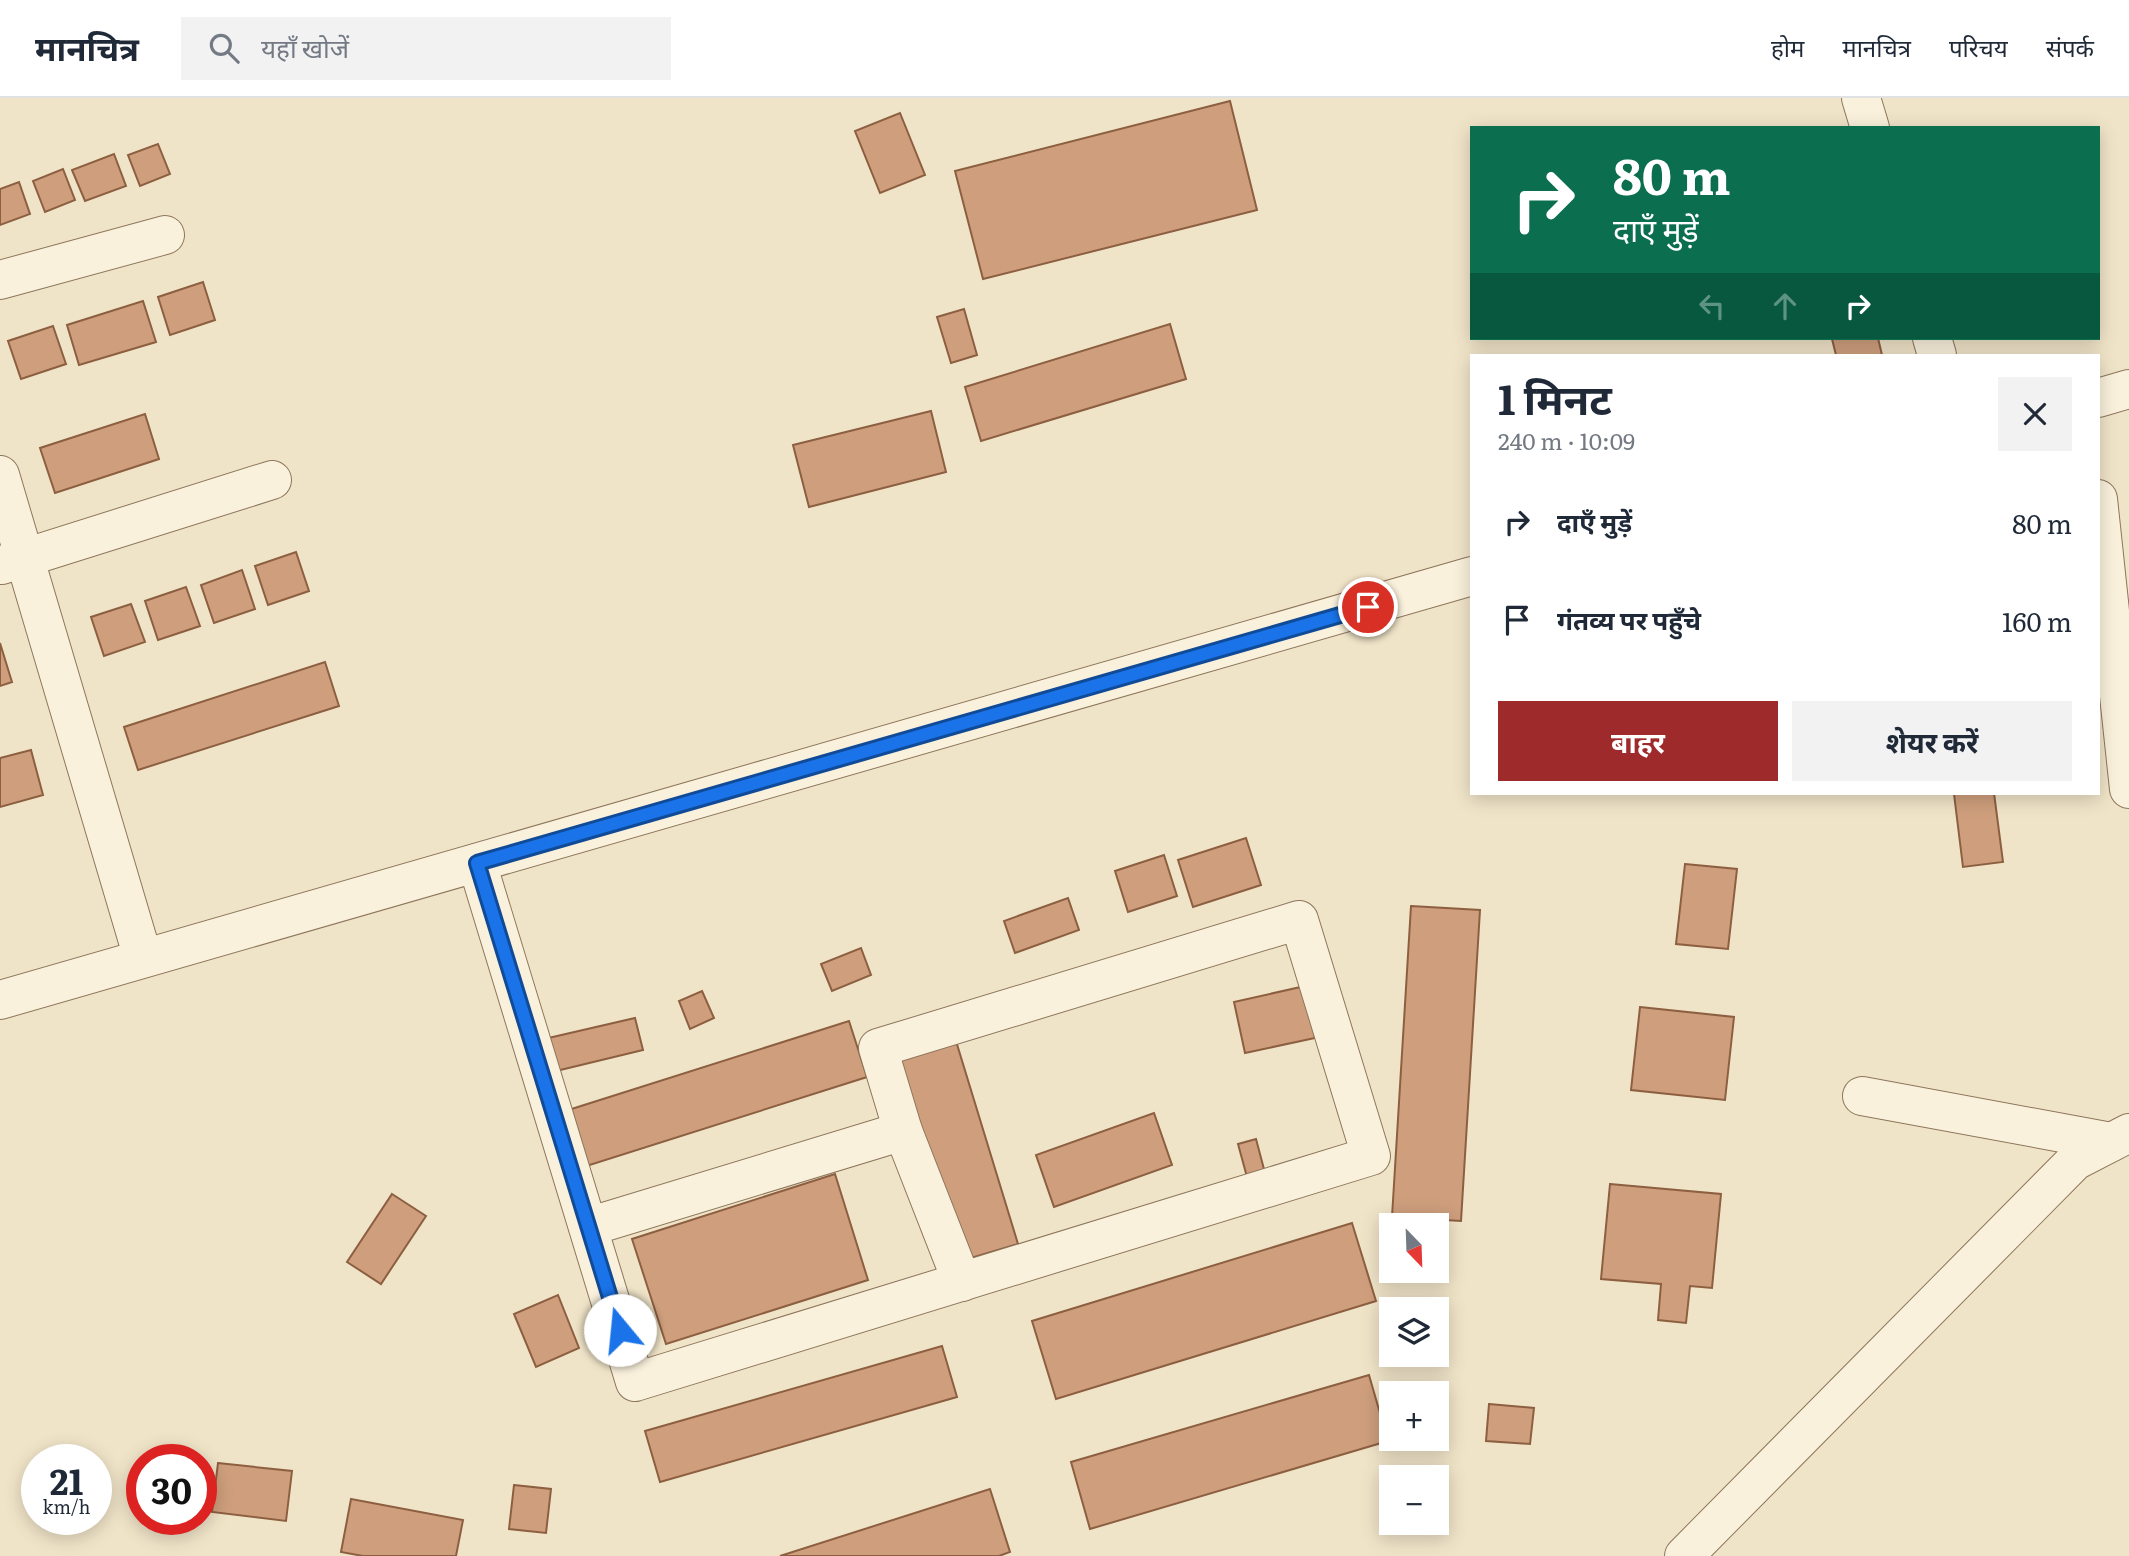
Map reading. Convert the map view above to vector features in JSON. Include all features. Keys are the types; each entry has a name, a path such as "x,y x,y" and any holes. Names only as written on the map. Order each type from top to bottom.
{"street":[{"path":"1861,98 1869,126"},
{"path":"0,280 165,235"},
{"path":"2100,397 2129,389"},
{"path":"0,475 12,562 143,958"},
{"path":"12,562 272,480"},
{"path":"2100,518 2129,789"},
{"path":"0,1000 1470,577"},
{"path":"477,863 635,1382 962,1282 1371,1156 1299,920 878,1048 903,1131 962,1282"},
{"path":"1862,1096 2120,1138"},
{"path":"589,1227 903,1131"},
{"path":"1684,1556 2075,1161 2120,1138"}],"building":[{"path":"1230,101 1257,210 983,279 955,171"},
{"path":"900,113 925,175 880,193 855,131"},
{"path":"158,144 170,174 140,186 128,155"},
{"path":"114,154 126,186 85,201 72,170"},
{"path":"63,169 75,200 45,212 33,181"},
{"path":"19,182 30,214 0,225 0,189"},
{"path":"203,282 215,320 170,335 158,297"},
{"path":"143,301 156,342 79,365 67,325"},
{"path":"964,309 977,355 951,363 937,317"},
{"path":"1170,324 1186,379 981,441 965,387"},
{"path":"53,326 66,364 21,379 8,341"},
{"path":"1832,340 1878,340 1882,354 1836,354"},
{"path":"931,411 946,472 809,507 793,445"},
{"path":"145,414 159,459 55,493 40,448"},
{"path":"296,552 309,591 268,605 255,566"},
{"path":"242,570 255,609 214,623 201,585"},
{"path":"186,587 200,626 158,640 145,601"},
{"path":"131,604 145,642 104,656 91,617"},
{"path":"0,643 12,682 0,686"},
{"path":"325,662 339,706 138,770 124,727"},
{"path":"31,750 43,795 0,807 0,758"},
{"path":"1954,795 1994,795 2003,862 1963,867"},
{"path":"1246,838 1261,885 1193,907 1178,860"},
{"path":"1164,855 1177,896 1128,912 1115,871"},
{"path":"1685,864 1737,869 1728,949 1676,944"},
{"path":"1068,898 1079,930 1015,953 1004,921"},
{"path":"1411,906 1480,910 1461,1221 1449,1220 1449,1213 1392,1213"},
{"path":"861,948 871,975 832,991 821,964"},
{"path":"1305,986 1315,1038 1245,1053 1234,1002"},
{"path":"702,991 714,1018 690,1029 679,1001"},
{"path":"1640,1007 1734,1017 1725,1100 1631,1090"},
{"path":"635,1018 643,1050 552,1072 544,1039"},
{"path":"849,1021 867,1077 577,1169 559,1113"},
{"path":"956,1041 1018,1244 961,1261 899,1059"},
{"path":"1154,1113 1172,1165 1054,1207 1036,1155"},
{"path":"1256,1139 1265,1173 1247,1177 1238,1144"},
{"path":"835,1174 868,1280 666,1344 632,1239"},
{"path":"1610,1184 1721,1194 1712,1288 1690,1286 1686,1323 1658,1320 1661,1284 1601,1279"},
{"path":"392,1194 426,1216 381,1284 347,1262"},
{"path":"1352,1223 1376,1301 1056,1399 1032,1321"},
{"path":"558,1295 579,1348 536,1367 514,1314"},
{"path":"942,1346 957,1397 660,1482 645,1431"},
{"path":"1369,1375 1379,1410 1379,1444 1090,1529 1071,1462"},
{"path":"1489,1404 1534,1408 1530,1444 1486,1441"},
{"path":"218,1463 292,1471 286,1521 217,1513"},
{"path":"514,1485 551,1489 546,1533 509,1529"},
{"path":"990,1489 1010,1552 999,1556 780,1556"},
{"path":"351,1499 463,1520 456,1556 363,1556 341,1552"}],"route":[{"path":"620,1330 477,863 1368,607"}]}
